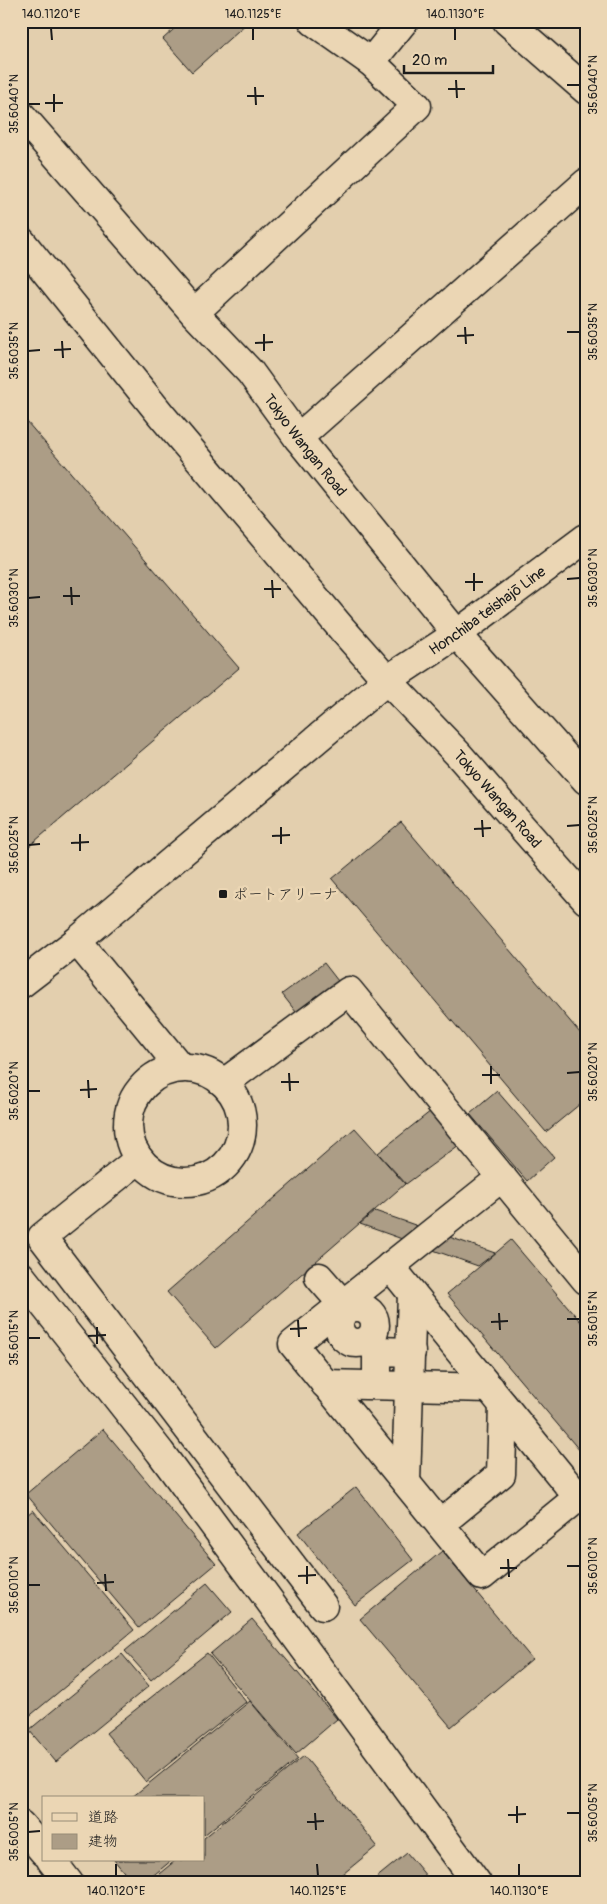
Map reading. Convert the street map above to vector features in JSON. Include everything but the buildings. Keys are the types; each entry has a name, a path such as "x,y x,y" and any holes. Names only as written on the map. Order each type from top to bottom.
{"main road":[{"path":"194,313 417,106 371,62 313,21"},
{"path":"371,62 404,21"},
{"path":"507,21 586,90"},
{"name":"Tokyo Wangan Road","path":"21,115 194,313 250,372 298,438 457,634 586,780"},
{"path":"298,438 586,184"},
{"name":"Tokyo Wangan Road","path":"21,241 162,416 387,680 441,735 586,900"},
{"name":"Honchiba teishajō Line","path":"21,984 77,941 387,680 457,634 586,538"},
{"path":"77,941 181,1068"},
{"path":"224,1082 349,991 586,1280"},
{"path":"181,1068 208,1072 224,1082 236,1098 242,1116 242,1136 235,1154 222,1168 206,1178 188,1182 169,1180 152,1172 139,1159 130,1142 128,1124 131,1106 139,1090 153,1077 181,1068"},
{"path":"139,1159 42,1238 323,1606"},
{"path":"390,1266 497,1397 582,1494 482,1576 293,1344 344,1307 390,1266 502,1178"},
{"path":"21,1276 160,1452 477,1883"},
{"path":"319,1277 344,1307"},
{"path":"406,1482 412,1293"},
{"path":"344,1307 338,1324 342,1336 351,1343 363,1342 411,1352"},
{"path":"373,1345 376,1384"},
{"path":"325,1384 376,1384 497,1397"},
{"path":"440,1524 501,1474 497,1397"},
{"path":"160,1452 188,1429"},
{"path":"21,1825 42,1850"},
{"path":"53,1862 70,1883"}],"place":[{"name":"ポートアリーナ","path":"223,894"}]}
